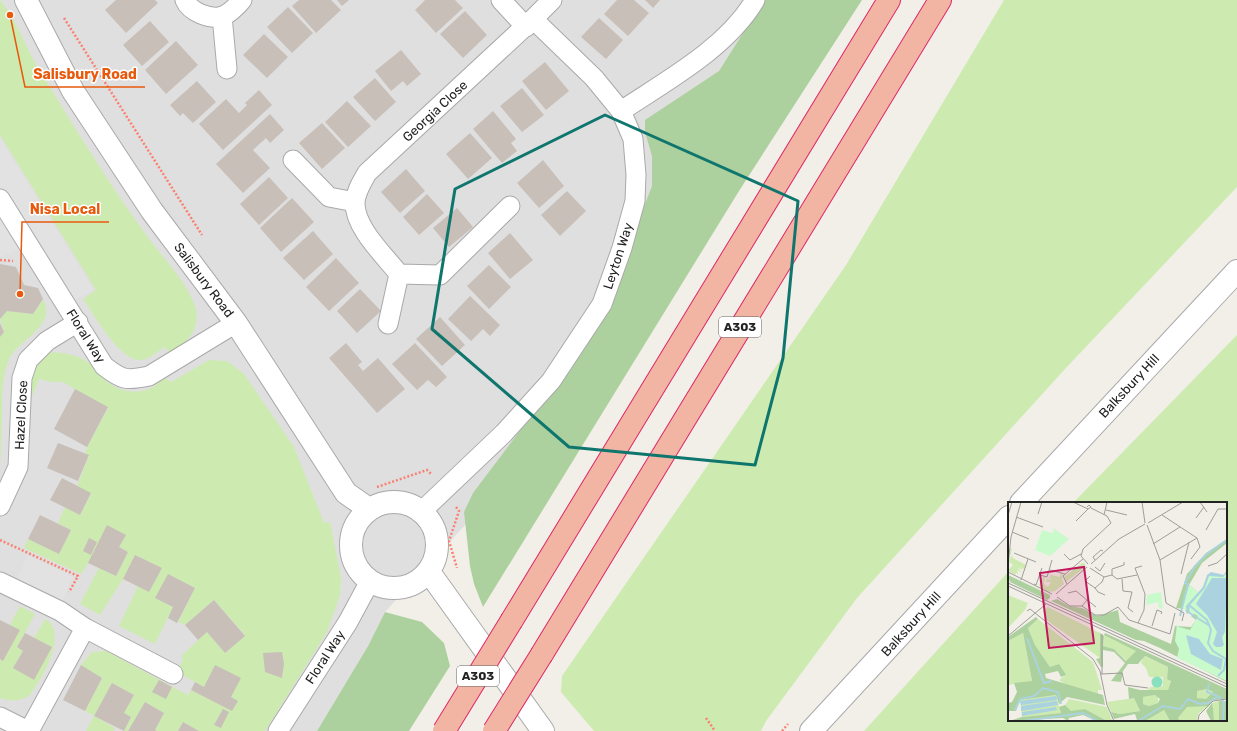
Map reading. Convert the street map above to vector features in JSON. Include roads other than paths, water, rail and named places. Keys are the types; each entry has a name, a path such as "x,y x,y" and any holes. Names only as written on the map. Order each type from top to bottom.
{"highway":[{"name":"A303","path":"444,731 889,0"},
{"name":"A303","path":"494,731 940,0"}],"street":[{"name":"Salisbury Road","path":"26,0 73,90 152,211 236,323 346,493 369,509"},
{"path":"185,0 186,4 202,16 222,16 242,0"},
{"path":"501,0 594,78 621,111 689,66 705,53 732,30 756,0"},
{"name":"Georgia Close","path":"355,202 358,188 367,174 530,23 552,0"},
{"path":"222,16 227,69"},
{"name":"Leyton Way","path":"422,511 504,433 551,381 602,304 622,248 635,200 636,175 633,139 621,111"},
{"path":"294,160 329,197 355,202 357,216 362,226 399,274"},
{"name":"Floral Way","path":"0,199 104,366 120,378 135,379 149,376 236,323"},
{"path":"399,274 440,275 510,206"},
{"name":"Balksbury Hill","path":"1022,502 1237,271"},
{"path":"388,324 399,274"},
{"name":"Hazel Close","path":"0,506 18,467 22,378 28,360 47,341 78,322"},
{"path":"396,501 410,504 422,511 431,521 437,534 438,547 435,560 429,572 419,582 407,587 394,589 382,587 370,581 359,572 353,559 350,546 353,532 359,519 369,509 382,503 396,501"},
{"name":"Balksbury Hill","path":"811,731 1008,517"},
{"path":"429,572 543,731"},
{"name":"Floral Way","path":"278,731 348,622 370,581"},
{"path":"0,582 60,611 85,628 173,674"},
{"path":"0,717 29,731 85,628"}],"place":[{"name":"Salisbury Road","path":"10,15"},
{"name":"Nisa Local","path":"20,294"}]}
